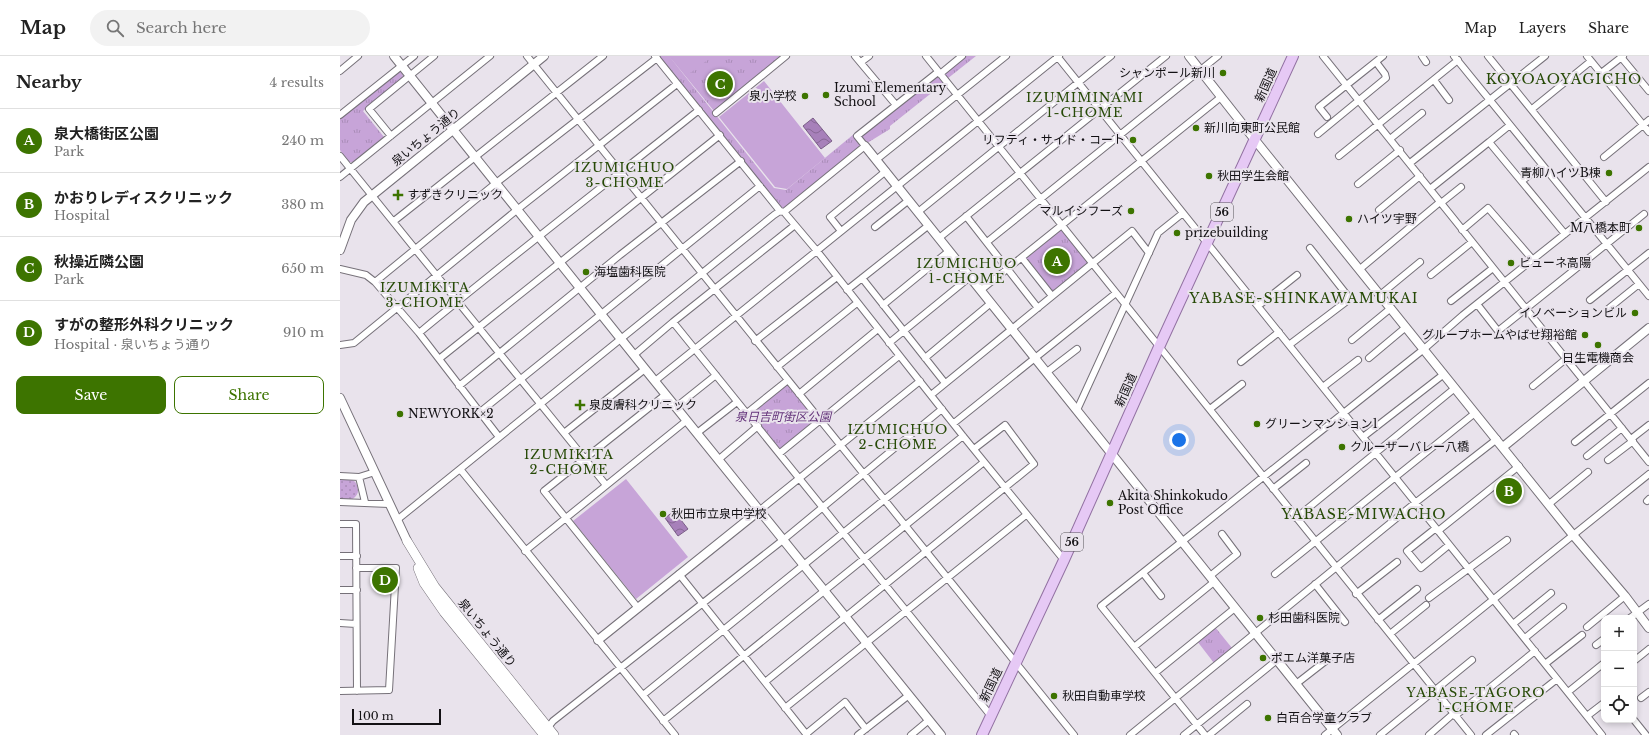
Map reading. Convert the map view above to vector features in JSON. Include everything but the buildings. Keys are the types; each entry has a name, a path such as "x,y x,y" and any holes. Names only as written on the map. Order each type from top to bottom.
{"main road":[{"name":"新国道","path":"982,735 1064,560 1159,347 1293,56"},
{"name":"泉いちょう通り","path":"407,541 435,587 546,733"}],"street":[{"path":"340,71 358,56"},
{"path":"394,56 475,158 518,209 686,421 760,510 941,735"},
{"path":"340,115 414,56"},
{"path":"391,136 370,109 434,56"},
{"path":"340,177 490,56"},
{"path":"527,56 703,274 755,341 1074,735"},
{"name":"泉いちょう通り","path":"340,250 350,220 357,210 372,195 544,56"},
{"path":"394,221 603,56"},
{"path":"716,113 786,56"},
{"path":"855,56 896,105"},
{"path":"860,62 869,56"},
{"path":"926,56 1210,409 1335,568 1471,735"},
{"path":"962,56 857,136 1112,452 1334,732"},
{"path":"876,160 1006,56"},
{"path":"655,381 1058,56 1142,160 1207,244 1602,735"},
{"path":"918,212 1111,56"},
{"path":"939,238 1166,56"},
{"path":"1189,56 1475,413 1625,596 1634,615 1649,604"},
{"path":"987,242 1218,56"},
{"path":"1323,56 1400,150 1504,283 1586,381 1649,462"},
{"path":"1327,117 1319,107 1383,56"},
{"path":"1422,56 1426,62"},
{"path":"1488,56 1606,202"},
{"path":"1410,163 1545,56"},
{"path":"376,282 496,183 578,120 656,57 760,186 817,251 974,450 1064,560"},
{"path":"1600,74 1622,57 1649,91"},
{"path":"1339,156 1434,80 1456,58 1649,296"},
{"path":"1532,109 1589,59 1649,132"},
{"path":"1318,134 1386,78 1385,74 1376,62"},
{"path":"1434,80 1449,100"},
{"path":"340,345 354,343 396,307 518,209 677,84"},
{"path":"981,290 1221,96"},
{"path":"419,333 538,235 699,110"},
{"path":"1390,138 1422,113"},
{"path":"1604,157 1649,120"},
{"path":"1430,189 1510,125"},
{"path":"439,359 720,135"},
{"path":"1489,142 1565,234"},
{"path":"397,520 865,146"},
{"path":"1358,184 1400,150"},
{"path":"340,156 480,327 606,485"},
{"path":"459,386 741,161"},
{"path":"1522,181 1542,165"},
{"path":"1205,735 1101,606 1424,349 1477,304 1649,167"},
{"path":"841,231 830,217 886,171"},
{"path":"1379,210 1420,176"},
{"path":"480,412 760,186"},
{"path":"1360,269 1462,187"},
{"path":"875,227 909,200"},
{"path":"1462,230 1488,208 1533,260"},
{"path":"1077,410 1158,233 1183,213"},
{"path":"1477,304 1498,331 1644,214"},
{"path":"966,216 1038,308"},
{"path":"634,355 795,225"},
{"path":"847,290 929,225"},
{"path":"931,395 1132,231 1149,253"},
{"path":"1431,275 1472,242"},
{"path":"1289,345 1347,300 1347,295 1310,248"},
{"path":"883,305 950,251"},
{"path":"1590,300 1649,253"},
{"path":"1022,258 1052,296"},
{"path":"1380,294 1420,262"},
{"path":"1451,301 1493,268"},
{"path":"340,269 366,275 376,282 419,333 499,437"},
{"path":"1258,306 1297,275"},
{"path":"755,341 837,277"},
{"path":"889,343 970,277"},
{"path":"862,278 945,384"},
{"path":"1608,309 1639,284"},
{"path":"954,423 1116,293"},
{"path":"777,367 857,303"},
{"path":"925,358 991,303"},
{"path":"1352,340 1391,308"},
{"path":"673,322 991,716"},
{"path":"1369,358 1406,327"},
{"path":"1503,447 1586,381 1649,328"},
{"path":"799,394 878,329"},
{"path":"1241,362 1279,332"},
{"path":"1047,372 1077,349"},
{"path":"780,453 899,356"},
{"path":"1533,386 1567,358"},
{"path":"1323,387 1358,360"},
{"path":"564,432 645,369"},
{"path":"1363,437 1444,374"},
{"path":"676,407 716,375"},
{"path":"747,413 788,380"},
{"path":"598,640 920,381"},
{"path":"1574,442 1649,383"},
{"path":"1210,409 1242,384"},
{"path":"1296,518 1455,388"},
{"path":"638,608 544,491 666,395"},
{"name":"泉いちょう通り","path":"340,398 407,541"},
{"path":"697,433 737,402"},
{"path":"546,733 553,721 783,540 942,409"},
{"path":"1275,574 1475,413"},
{"path":"525,551 686,421"},
{"path":"765,682 1034,464 1005,425 974,450"},
{"path":"1608,460 1649,425"},
{"path":"718,460 758,426"},
{"path":"1587,456 1622,428"},
{"path":"643,695 963,436"},
{"path":"1130,735 1415,503 1497,439"},
{"path":"664,721 984,462"},
{"path":"1273,489 1306,463"},
{"path":"1449,545 1420,568 1407,551 1437,530 1518,466"},
{"path":"460,469 675,735"},
{"path":"340,476 359,477 375,472"},
{"path":"1549,504 1588,472"},
{"path":"1325,735 1334,732 1413,664 1649,474"},
{"path":"359,477 365,502"},
{"path":"340,502 389,504"},
{"path":"785,708 1026,515"},
{"path":"340,524 356,524 357,691"},
{"path":"1134,647 1212,579 1237,554 1222,534"},
{"path":"1429,598 1507,540"},
{"path":"340,556 357,556"},
{"path":"1356,594 1397,562"},
{"path":"340,691 389,690 396,568 356,568"},
{"path":"1143,573 1161,596"},
{"path":"679,574 807,734 845,702 866,729"},
{"path":"1315,584 1345,622"},
{"path":"1378,620 1416,589"},
{"path":"340,590 357,590"},
{"path":"1513,624 1551,593"},
{"path":"1587,627 1625,596"},
{"path":"1390,634 1426,605"},
{"path":"1525,638 1563,607"},
{"path":"1154,673 1235,608"},
{"path":"1637,618 1649,628"},
{"path":"340,623 356,624"},
{"path":"1546,664 1582,635"},
{"path":"1596,645 1601,641"},
{"path":"1637,659 1649,649"},
{"path":"1429,735 1535,651"},
{"path":"1296,684 1332,656"},
{"path":"1184,735 1277,660"},
{"path":"1380,735 1472,660"},
{"path":"1568,692 1601,665"},
{"path":"1486,735 1557,679"},
{"path":"1641,698 1649,692"},
{"path":"858,735 909,695"},
{"path":"1209,735 1247,704"},
{"path":"1587,716 1601,705"},
{"path":"911,735 929,720"},
{"path":"1637,723 1647,734"}],"green space":[{"path":"657,56 669,56 774,188 786,190 854,134 932,75 938,76 944,83 890,126 890,129 864,145 782,210"},
{"path":"669,56 782,56 714,111"},
{"path":"670,56 713,56 686,76"},
{"path":"965,56 976,56 947,79 943,73"},
{"path":"399,70 404,78 363,111 384,137 353,162 349,162 340,150 340,117"},
{"path":"764,81 825,158 787,189 775,187 719,117"},
{"path":"1059,229 1062,230 1088,265 1054,292 1052,292 1026,259 1026,256"},
{"name":"泉日吉町街区公園","path":"784,385 788,385 815,419 815,422 781,450 751,414 751,412"},
{"path":"340,478 351,479 357,484 358,492 353,499 340,501"},
{"path":"626,479 688,557 636,599 573,521"},
{"path":"1215,627 1232,648 1214,663 1197,641"}],"water":[{"path":"813,118 832,141 821,149 803,126"},
{"path":"674,511 688,529 678,536 665,518"}],"place":[{"name":"シャンポール新川","path":"1223,73"},
{"name":"秋操近隣公園","path":"720,84"},
{"name":"Izumi Elementary School","path":"826,95"},
{"name":"泉小学校","path":"805,96"},
{"name":"新川向東町公民館","path":"1196,128"},
{"name":"リフティ・サイド・コート","path":"1133,140"},
{"name":"青柳ハイツB棟","path":"1609,173"},
{"name":"秋田学生会館","path":"1209,176"},
{"name":"すずきクリニック","path":"398,195"},
{"name":"マルイシフーズ","path":"1131,211"},
{"name":"ハイツ宇野","path":"1349,219"},
{"name":"M八橋本町","path":"1639,228"},
{"name":"prizebuilding","path":"1177,233"},
{"name":"泉大橋街区公園","path":"1057,261"},
{"name":"ビューネ高陽","path":"1511,263"},
{"name":"海塩歯科医院","path":"586,272"},
{"name":"イノベーションビル","path":"1635,313"},
{"name":"グループホームやばせ翔裕館","path":"1585,335"},
{"name":"日生電機商会","path":"1598,345"},
{"name":"泉皮膚科クリニック","path":"580,405"},
{"name":"NEWYORK×2","path":"400,414"},
{"name":"グリーンマンション1","path":"1257,424"},
{"name":"クルーザーバレー八橋","path":"1342,447"},
{"name":"かおりレディスクリニック","path":"1509,491"},
{"name":"Akita Shinkokudo Post Office","path":"1110,503"},
{"name":"秋田市立泉中学校","path":"663,514"},
{"name":"すがの整形外科クリニック","path":"385,580"},
{"name":"杉田歯科医院","path":"1260,618"},
{"name":"ポエム洋菓子店","path":"1263,658"},
{"name":"秋田自動車学校","path":"1054,696"},
{"name":"白百合学童クラブ","path":"1268,718"}],"district":[{"name":"KOYOAOYAGICHO","path":"1564,79"},
{"name":"IZUMIMINAMI 1-CHOME","path":"1085,104"},
{"name":"IZUMICHUO 3-CHOME","path":"625,174"},
{"name":"IZUMICHUO 1-CHOME","path":"967,270"},
{"name":"IZUMIKITA 3-CHOME","path":"425,294"},
{"name":"YABASE-SHINKAWAMUKAI","path":"1304,298"},
{"name":"IZUMICHUO 2-CHOME","path":"898,436"},
{"name":"IZUMIKITA 2-CHOME","path":"569,462"},
{"name":"YABASE-MIWACHO","path":"1364,514"},
{"name":"YABASE-TAGORO 1-CHOME","path":"1476,700"}]}
